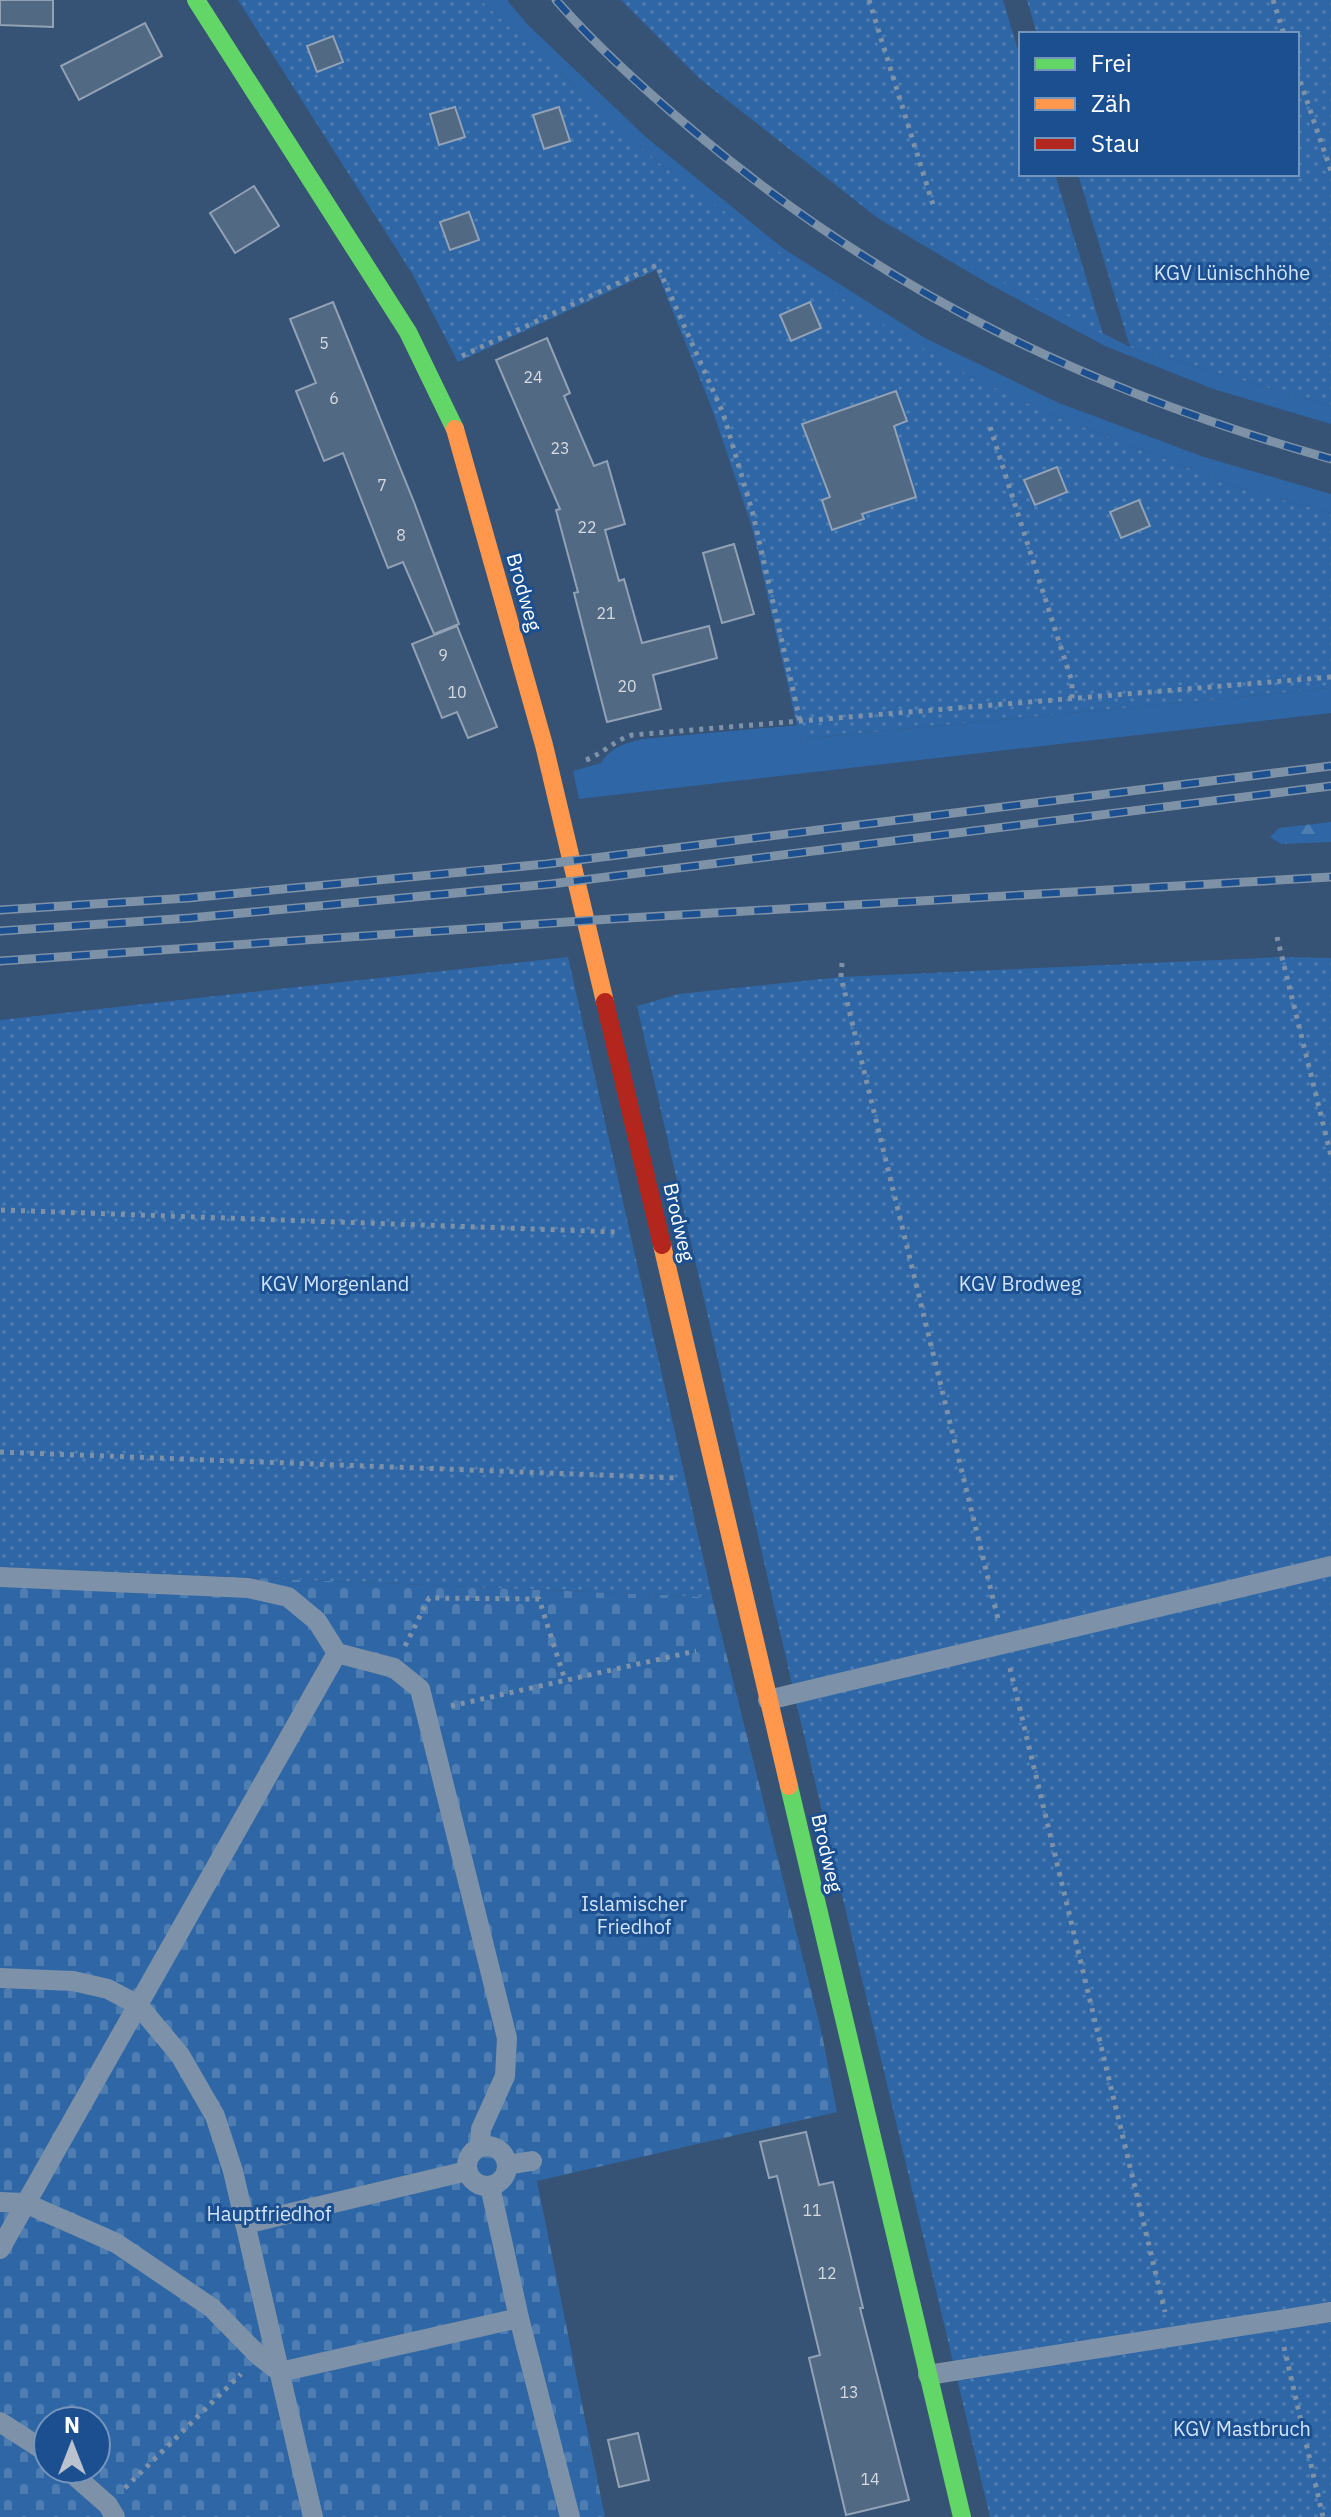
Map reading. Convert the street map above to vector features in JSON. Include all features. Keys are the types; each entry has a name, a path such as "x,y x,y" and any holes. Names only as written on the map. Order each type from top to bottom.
{"street":[{"name":"Brodweg","path":"196,0 375,278 429,372 456,431 550,769 962,2517"}],"lane":[{"path":"768,1700 1331,1566"},
{"path":"0,1577 248,1588 288,1597 317,1621 337,1653 394,1668 420,1689 507,2038 505,2076 481,2129 480,2147"},
{"path":"0,2249 337,1653"},
{"path":"0,1978 73,1981 108,1989 138,2005 180,2055 215,2116 233,2171 313,2517"},
{"path":"493,2146 503,2153 507,2165 506,2175 490,2186 471,2180 467,2171 467,2161 472,2152 480,2147 493,2146"},
{"path":"507,2165 532,2161"},
{"path":"245,2224 467,2171"},
{"path":"490,2186 519,2318 570,2517"},
{"path":"0,2202 25,2203 116,2243 212,2308 259,2356 280,2372"},
{"path":"928,2375 1331,2312"},
{"path":"280,2372 519,2318"},
{"path":"0,2422 32,2443"},
{"path":"84,2485 112,2511"}],"path":[{"path":"869,0 934,208"},
{"path":"1273,0 1283,32"},
{"path":"1299,78 1331,171"},
{"path":"429,372 657,265 723,413 753,514 800,721"},
{"path":"990,427 1072,682 1072,699"},
{"path":"550,769 601,755 614,740 632,735 1331,677"},
{"path":"1277,937 1331,1156"},
{"path":"1,1210 659,1234"},
{"path":"0,1452 716,1480"},
{"path":"394,1668 429,1598 539,1599 565,1680"},
{"path":"426,1712 696,1651"},
{"path":"1278,2320 1323,2517"},
{"path":"112,2511 259,2356"}],"green space":[{"path":"238,0 480,0 660,164 853,306 966,374 1049,414 1239,488 1331,513 1331,688 800,739 752,527 711,406 656,270 458,362 413,275"},
{"path":"480,0 507,0 528,25 647,138 784,249 925,338 1059,403 1204,457 1331,494 1331,513 1239,488 1049,414 966,374 852,306 660,164"},
{"path":"621,0 1003,0 1019,53 1019,176 1056,176 1103,334 879,219 700,79"},
{"name":"KGV Lünischhöhe","path":"1027,0 1331,0 1331,406 1130,347 1079,176 1299,176 1299,32 1036,32"},
{"path":"879,219 1130,347 1331,406 1331,424 1213,389 1105,346 989,284"},
{"path":"1331,688 1331,713 579,799 573,771 601,763 614,750 642,739 799,725 801,739"},
{"path":"1331,822 1331,842 1281,844 1270,837 1279,828"},
{"name":"KGV Morgenland","path":"568,957 712,1597 0,1567 0,1020"},
{"name":"KGV Brodweg","path":"1281,957 1331,958 1331,2517 990,2517 797,1706 637,1006 679,994 841,977"},
{"name":"Hauptfriedhof","path":"0,1567 712,1597 822,2034 837,2112 537,2181 605,2517 0,2517"}],"building":[{"path":"0,0 53,0 53,27 0,25"},
{"path":"145,23 162,56 79,100 61,66"},
{"path":"333,36 343,62 317,72 307,46"},
{"path":"455,107 465,137 439,145 430,114"},
{"path":"559,107 570,141 544,149 533,115"},
{"path":"254,186 279,226 235,253 210,213"},
{"path":"469,212 479,240 450,250 440,222"},
{"path":"333,302 414,502 459,624 434,634 403,562 388,568 343,453 324,461 296,391 316,383 290,319"},
{"path":"810,302 821,328 791,341 780,315"},
{"path":"547,338 570,393 564,396 594,466 607,461 625,524 605,530 619,581 624,579 642,643 709,626 717,658 653,675 661,709 607,722 574,593 578,592 556,510 560,509 496,360"},
{"path":"896,391 907,421 894,426 916,497 862,514 864,519 832,530 822,500 830,497 802,424"},
{"path":"1057,467 1067,492 1035,505 1024,480"},
{"path":"1139,500 1150,526 1121,538 1110,512"},
{"path":"734,544 754,614 722,623 703,553"},
{"path":"457,626 497,727 468,738 457,712 442,718 412,644"},
{"path":"806,2132 819,2185 833,2182 863,2308 860,2308 909,2500 846,2515 809,2358 820,2355 777,2176 769,2178 760,2142"},
{"path":"638,2433 649,2480 619,2487 608,2440"}],"railway":[{"path":"556,0 623,69 696,133 768,190 842,242 918,289 1076,369 1158,402 1331,459"},
{"path":"0,910 188,898 546,864 1331,766"},
{"path":"0,931 190,918 551,884 1331,786"},
{"path":"0,961 611,919 1331,877"}],"traffic: fast":[{"path":"196,0 408,332 455,429"},
{"path":"789,1786 962,2517"}],"traffic: slow":[{"path":"455,429 544,745 605,1002"},
{"path":"662,1245 789,1786"}],"traffic: jam":[{"path":"605,1002 662,1245"}],"park label":[{"name":"Islamischer Friedhof","path":"634,1916"},
{"name":"KGV Mastbruch","path":"1242,2429"}]}
